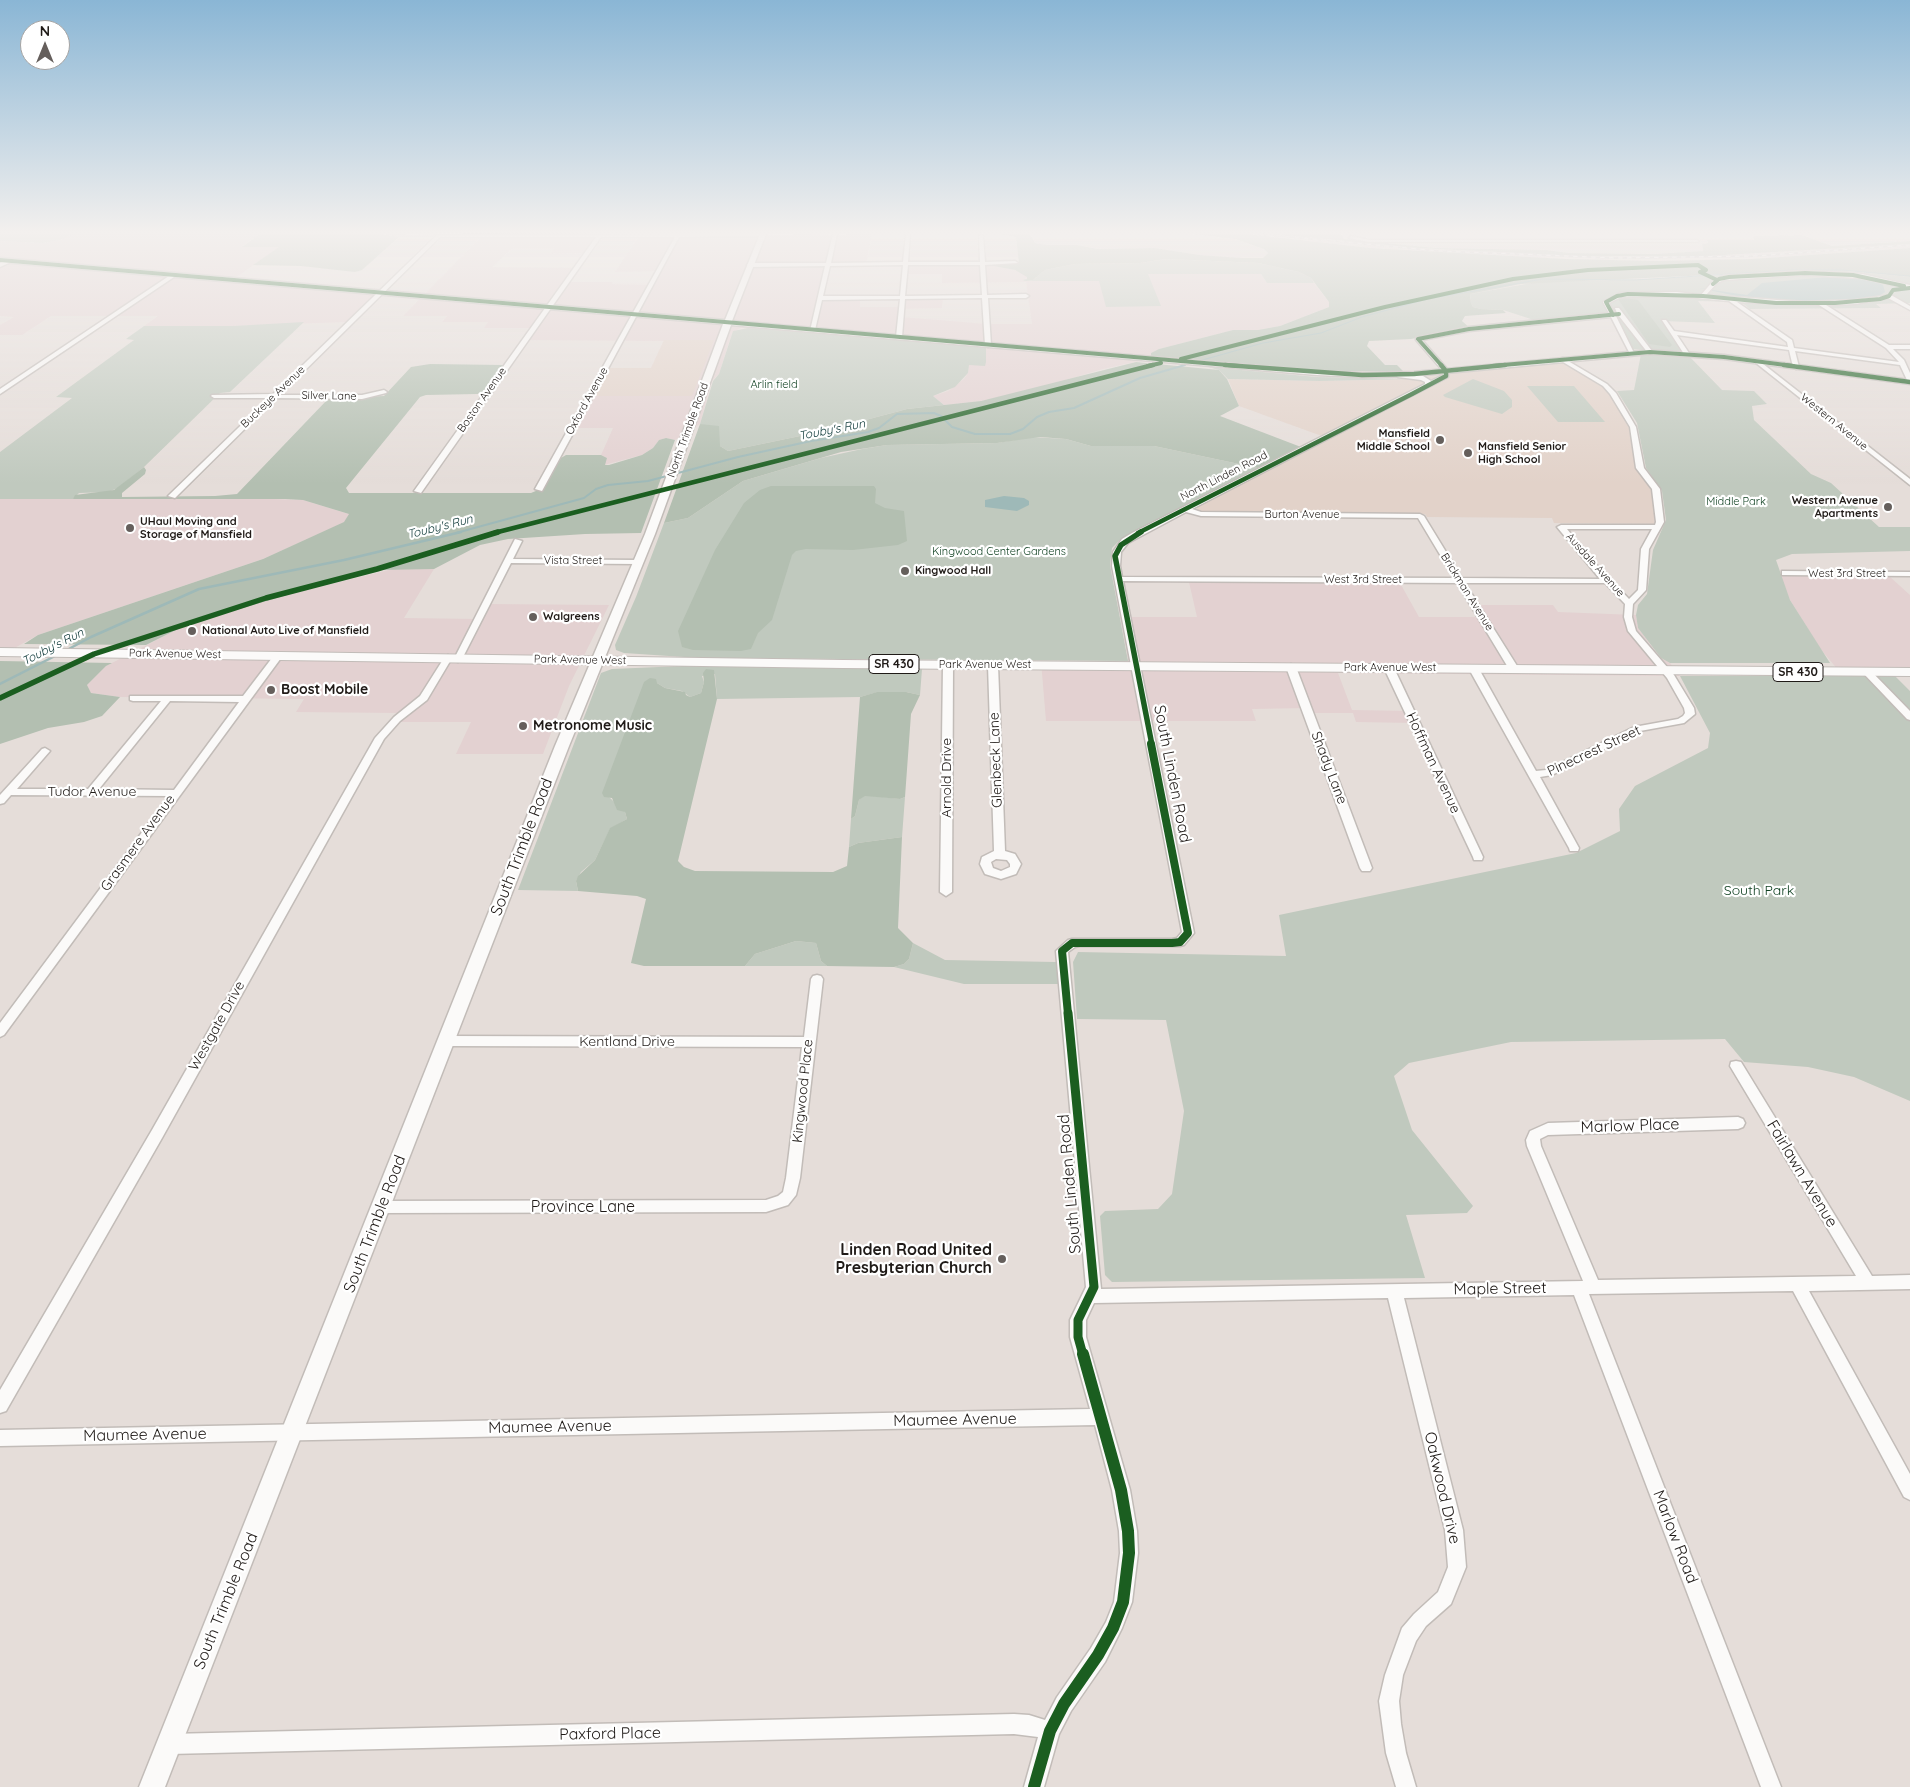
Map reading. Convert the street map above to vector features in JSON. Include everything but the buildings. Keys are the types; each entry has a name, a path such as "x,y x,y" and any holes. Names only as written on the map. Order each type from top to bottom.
{"main road":[{"path":"663,317 1339,375 1398,375 1632,352 1660,352 1682,353 1910,381"},
{"name":"North Trimble Road","path":"597,661 663,499 730,317"},
{"name":"Park Avenue West","path":"4,652 948,665 1910,672"},
{"name":"South Trimble Road","path":"152,1787 597,661"}],"street":[{"path":"0,392 111,317"},
{"name":"Buckeye Avenue","path":"172,496 356,317"},
{"name":"Boston Avenue","path":"418,491 541,317"},
{"name":"Oxford Avenue","path":"539,488 634,317"},
{"path":"812,330 815,317"},
{"path":"899,337 901,317"},
{"path":"986,317 988,345"},
{"path":"1446,371 1418,339 1469,329 1588,317"},
{"path":"1614,317 1632,352"},
{"path":"1623,317 1650,352"},
{"path":"1756,317 1790,341 1796,367"},
{"path":"1841,317 1888,347 1903,364 1910,381"},
{"path":"1664,321 1673,333 1682,353"},
{"path":"1673,333 1903,364"},
{"path":"1888,347 1910,347"},
{"path":"1561,359 1611,390 1633,427 1640,468 1654,484 1657,493 1660,519 1658,527 1644,554 1641,592 1629,604 1627,612 1632,630 1664,670"},
{"name":"Western Avenue","path":"1758,362 1908,480"},
{"name":"North Linden Road","path":"1137,666 1115,556 1122,545 1135,535 1184,509 1446,376 1446,371"},
{"path":"1398,375 1423,378 1428,381 1428,385"},
{"name":"Silver Lane","path":"214,396 362,397 384,392"},
{"name":"Burton Avenue","path":"1184,509 1201,514 1420,516"},
{"name":"Brickman Avenue","path":"1420,516 1514,669"},
{"name":"Ausdale Avenue","path":"1629,604 1589,562 1561,526 1658,527"},
{"path":"453,658 518,541"},
{"name":"Vista Street","path":"508,561 638,562"},
{"name":"West 3rd Street","path":"1785,573 1910,574"},
{"name":"West 3rd Street","path":"1119,579 1459,580 1609,583 1629,593 1641,592"},
{"name":"Grasmere Avenue","path":"0,1032 278,656"},
{"name":"Westgate Drive","path":"0,1405 157,1134 380,738 396,719 424,698 453,658"},
{"name":"Arnold Drive","path":"946,892 948,665"},
{"name":"Glenbeck Lane","path":"993,665 1000,854"},
{"name":"South Linden Road","path":"1034,1787 1050,1731 1064,1704 1098,1655 1113,1628 1122,1602 1129,1553 1125,1508 1078,1337 1078,1320 1094,1287 1062,951 1072,944 1080,942 1180,942 1188,933 1137,666"},
{"name":"Shady Lane","path":"1292,668 1366,868"},
{"name":"Hoffman Avenue","path":"1389,668 1478,857"},
{"path":"1474,669 1574,848"},
{"name":"Pinecrest Street","path":"1534,775 1548,774 1637,729 1686,718 1690,714 1689,708 1671,677 1664,670"},
{"path":"1867,672 1910,717"},
{"path":"133,698 245,699"},
{"path":"91,792 168,698"},
{"path":"0,800 45,751"},
{"name":"Tudor Avenue","path":"8,792 175,793"},
{"name":"Kingwood Place","path":"783,1201 788,1195 793,1178 816,979"},
{"name":"Kentland Drive","path":"446,1041 808,1042"},
{"name":"Fairlawn Avenue","path":"1736,1066 1868,1282"},
{"name":"Marlow Place","path":"1534,1146 1533,1140 1536,1135 1548,1129 1738,1123"},
{"name":"Marlow Road","path":"1534,1146 1771,1787"},
{"name":"Province Lane","path":"382,1207 766,1206 783,1201"},
{"name":"Maple Street","path":"1090,1296 1910,1282"},
{"path":"1797,1284 1910,1490"},
{"name":"Oakwood Drive","path":"1394,1290 1454,1530 1457,1567 1445,1598 1420,1620 1409,1635 1394,1675 1389,1701 1391,1724 1396,1753 1406,1787"},
{"name":"Maumee Avenue","path":"0,1438 1100,1417"},
{"name":"Paxford Place","path":"169,1744 1004,1724 1029,1725 1050,1731"}],"shaded area":[{"path":"13,317 49,317 22,335 0,335 0,325"},
{"path":"156,317 353,317 348,322 233,326 144,326"},
{"path":"446,317 907,317 987,324 1032,324 1031,317 1302,317 1280,326 1258,330 1233,330 1159,349 1151,353 1151,356 1140,361 1103,369 1039,388 981,401 944,405 933,396 948,391 964,379 968,373 969,365 986,362 985,352 741,328 732,333 719,374 712,381 700,424 675,440 666,438 659,440 653,448 642,455 604,465 607,458 601,455 613,428 576,428 609,368 651,368 664,341 527,340 536,328 484,328 488,322 442,322"},
{"path":"664,340 714,340 692,396 593,396 609,368 651,368"},
{"name":"Mansfield Senior High School","path":"1560,361 1602,386 1610,394 1629,428 1635,467 1652,492 1655,524 1554,523 1552,518 1427,517 1425,514 1199,512 1196,507 1330,439 1239,406 1228,379 1319,381 1412,379"},
{"path":"212,497 303,500 349,514 345,522 263,559 38,635 0,656 0,499"},
{"path":"393,569 434,569 404,618 478,619 486,604 609,605 569,686 543,754 456,754 471,722 391,722 398,713 296,712 304,699 120,697 91,693 87,685 106,666 188,624 270,599"},
{"path":"1780,576 1889,576 1910,595 1910,676 1843,676 1819,647 1790,600"},
{"path":"1189,582 1400,583 1419,617 1483,617 1477,605 1553,605 1558,612 1636,615 1638,628 1661,658 1670,663 1680,676 1338,673 1352,710 1409,711 1415,723 1356,722 1353,713 1308,713 1306,708 1252,709 1256,721 1046,721 1041,661 1123,662 1128,659 1120,617 1197,617"}],"green space":[{"path":"1302,317 1464,317 1462,321 1470,328 1411,339 1369,341 1367,346 1385,365 1397,365 1403,371 1321,371 1151,356 1151,353 1159,349 1233,330 1258,330 1280,326"},
{"path":"1526,317 1575,317 1537,321"},
{"path":"1612,317 1711,317 1715,323 1662,321 1682,351 1628,349"},
{"path":"1631,317 1651,317 1672,345 1670,347 1649,344"},
{"path":"304,322 230,392 220,393 144,467 118,488 108,492 79,493 73,499 0,499 0,452 72,398 56,397 134,340 126,339 144,326 233,326"},
{"name":"Arlin field","path":"748,328 986,347 986,362 985,366 969,365 968,373 955,387 933,396 944,405 907,409 824,431 728,451 720,446 700,424 713,381 719,374 733,331"},
{"name":"Middle Park","path":"1641,354 1688,355 1722,390 1754,391 1767,404 1752,406 1754,420 1811,474 1831,483 1879,527 1910,527 1910,551 1792,554 1776,560 1790,600 1830,663 1670,663 1661,658 1638,628 1636,615 1638,605 1647,594 1653,550 1666,520 1662,491 1646,468 1637,423 1617,391 1634,390"},
{"path":"1136,362 1219,370 1227,379 1239,406 1220,416 1301,447 1258,468 1154,446 1091,446 1066,439 1040,437 997,443 887,445 841,452 743,481 688,518 664,523 700,424 719,426 720,446 728,451 824,431 907,409 981,401"},
{"path":"430,364 504,365 484,391 478,394 426,395 420,397 346,488 349,493 531,493 543,488 561,458 566,455 601,455 607,458 605,465 609,465 642,455 653,448 659,440 666,438 675,440 641,533 585,534 508,539 480,545 434,569 381,570 188,624 146,645 24,644 38,635 263,559 344,522 349,514 303,500 73,499 75,495 114,490 144,467 146,470 145,474 122,493 122,497 237,494 326,401 335,398 384,396 411,367"},
{"path":"1208,367 1317,377 1412,379 1319,381 1228,379 1219,370"},
{"path":"1473,379 1504,391 1512,400 1512,407 1502,414 1443,395"},
{"path":"1527,386 1574,386 1605,422 1558,422"},
{"name":"Kingwood Center Gardens","path":"1031,437 1066,439 1091,446 1154,446 1258,468 1130,533 1112,548 1110,565 1128,661 699,658 624,653 616,650 615,645 636,597 664,523 688,518 743,481 821,458 887,445 997,443"},
{"path":"771,486 874,486 876,489 875,503 885,508 904,511 907,541 898,545 853,550 806,549 796,551 792,555 772,620 758,633 751,649 741,651 693,650 682,647 678,631 715,550 744,503 760,490"},
{"path":"0,661 112,663 106,666 87,685 91,693 120,697 102,716 84,722 48,728 0,744"},
{"path":"682,666 922,669 920,695 906,692 878,692 860,697 717,699 715,674 702,676 704,682 701,693 690,697 682,691 665,688 657,683 609,797 625,812 627,819 610,829 595,860 581,872 576,881 578,891 518,890 601,673 612,669"},
{"path":"706,669 714,670 717,699 678,861 684,867 695,871 833,872 847,866 849,847 858,843 902,837 898,928 913,943 909,959 904,964 894,967 827,966 821,961 816,943 796,941 755,954 745,966 644,966 631,963 646,899 637,896 578,891 576,881 578,876 595,860 610,828 627,819 625,812 617,810 612,798 604,797 602,793 644,682 650,678 656,679 657,683 665,688 685,692 690,697 701,693 704,682 703,673"},
{"name":"South Park","path":"1680,676 1895,676 1910,691 1910,1101 1854,1077 1808,1067 1744,1062 1725,1039 1511,1042 1409,1063 1394,1076 1412,1130 1473,1206 1467,1213 1406,1215 1425,1278 1112,1282 1105,1275 1100,1216 1105,1211 1158,1209 1172,1194 1184,1111 1166,1020 1077,1019 1073,962 1078,952 1286,956 1279,915 1576,853 1620,831 1619,809 1635,786 1708,748 1710,733"},
{"path":"877,692 906,692 920,695 911,714 905,797 900,799 865,796 859,800 855,816 851,819 860,697"},
{"path":"865,795 900,799 905,797 902,837 858,843 849,847 851,819 855,816 859,800"},
{"path":"796,941 816,943 821,961 827,966 745,966 755,954"},
{"path":"913,943 945,960 1056,962 1059,984 964,984 894,967 904,964 909,959"}],"water":[{"path":"1004,496 1024,498 1029,501 1029,505 1017,511 985,507 985,500"}],"waterway":[{"name":"Touby's Run","path":"1181,366 1263,343 1321,333 1361,317"},
{"name":"Touby's Run","path":"456,533 584,498 596,489 608,485 648,481 738,457 811,441 868,432 879,428 897,414 934,413 941,416 952,427 975,434 1010,434 1023,429 1037,417 1049,412 1074,408 1140,378 1185,365"},
{"name":"Touby's Run","path":"65,651 91,637 199,589 344,560 461,532"},
{"name":"Touby's Run","path":"0,684 57,655"}],"cycle path":[{"path":"669,317 1317,373 1362,375 1414,374 1650,352 1724,357 1910,382"},
{"path":"1181,359 1344,317"},
{"path":"1446,371 1418,339 1469,329 1585,317"},
{"path":"0,698 94,654 266,598 377,569 518,526 1161,363"},
{"path":"1034,1787 1050,1731 1064,1704 1098,1655 1113,1628 1123,1602 1129,1553 1128,1531 1121,1490 1078,1337 1078,1320 1094,1287 1062,951 1072,943 1080,942 1180,942 1188,933 1115,556 1121,545 1135,535 1412,394 1446,376 1446,371"}],"place":[{"name":"Mansfield Middle School","path":"1440,440"},
{"name":"Mansfield Senior High School","path":"1468,453"},
{"name":"Western Avenue Apartments","path":"1888,507"},
{"name":"UHaul Moving and Storage of Mansfield","path":"130,528"},
{"name":"Kingwood Hall","path":"905,571"},
{"name":"Walgreens","path":"533,617"},
{"name":"National Auto Live of Mansfield","path":"192,631"},
{"name":"Boost Mobile","path":"271,690"},
{"name":"Metronome Music","path":"523,726"},
{"name":"Linden Road United Presbyterian Church","path":"1002,1259"}]}
